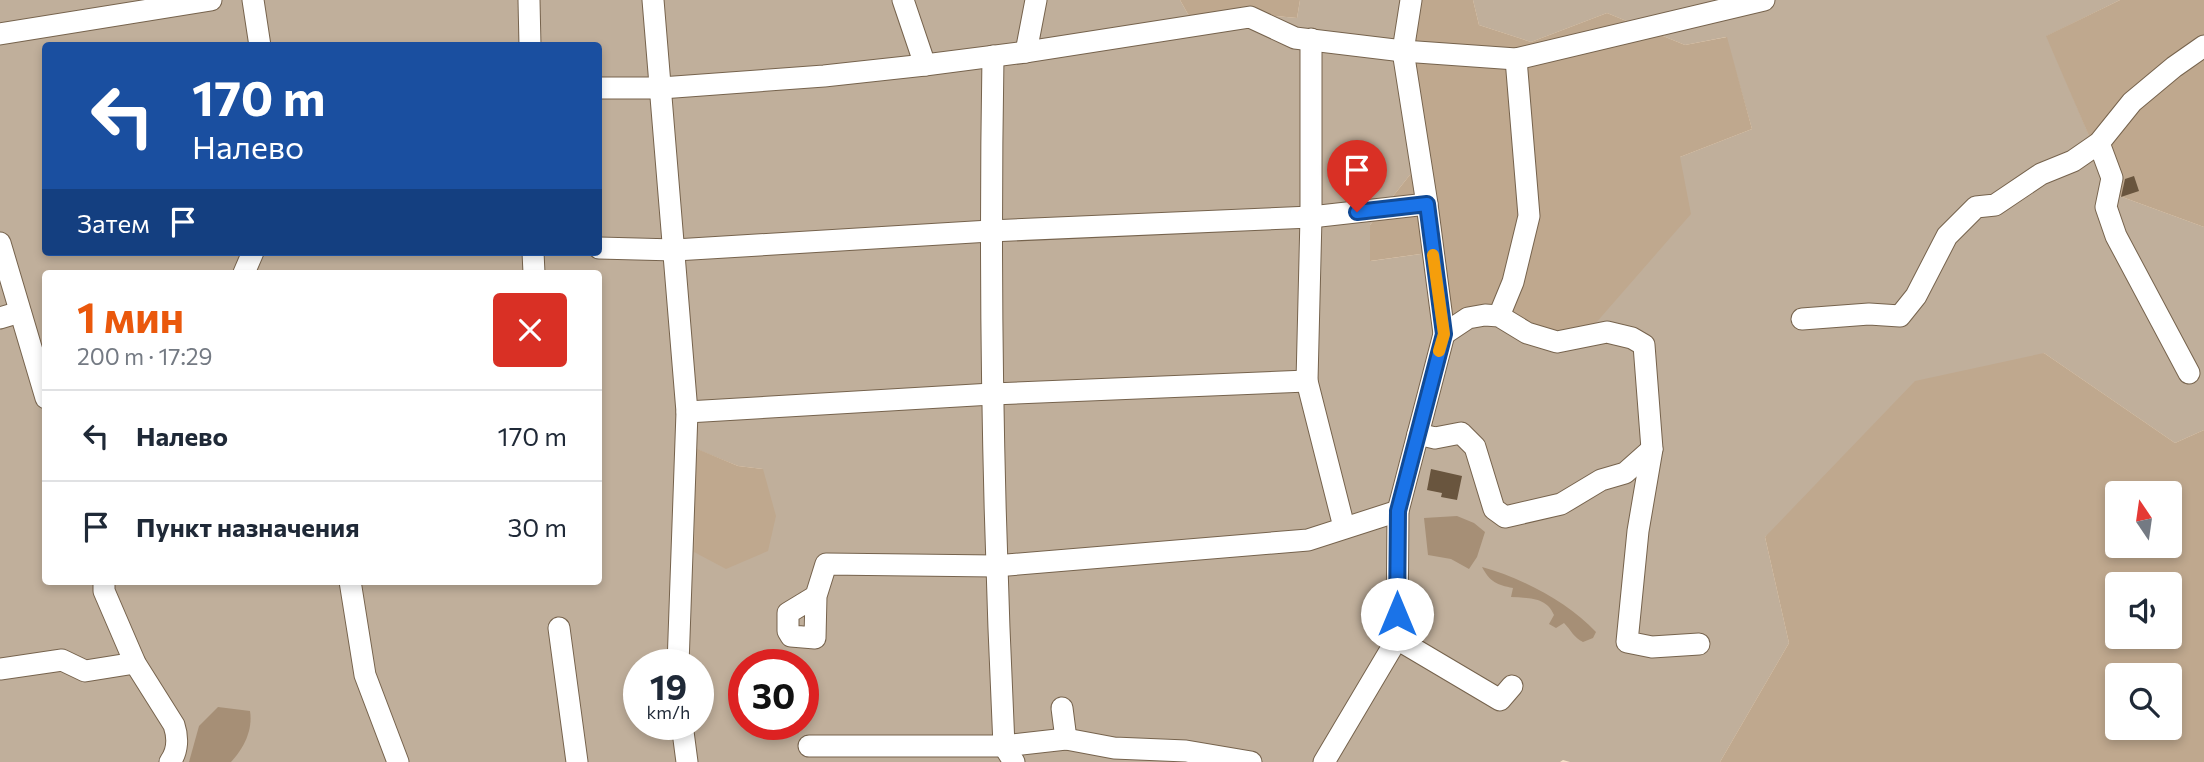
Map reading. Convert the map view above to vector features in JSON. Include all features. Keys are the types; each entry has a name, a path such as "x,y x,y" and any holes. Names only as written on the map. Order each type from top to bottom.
{"street":[{"path":"0,34 211,0"},
{"path":"253,0 259,42"},
{"path":"529,0 530,42"},
{"path":"653,0 687,412 679,649"},
{"path":"904,0 925,65"},
{"path":"1026,52 1036,0"},
{"path":"1319,761 1397,639 1398,511 1444,334 1403,51 1411,0"},
{"path":"602,88 661,88 824,76 925,65 1026,52 1252,8 1295,38 1403,51 1516,59 1764,0"},
{"path":"1311,39 1307,381 1344,527"},
{"path":"1802,319 1869,314 1900,316 1916,296 1947,236 1976,207 1995,205 2041,174 2073,162 2099,143 2132,102 2174,66 2204,46"},
{"path":"993,56 990,231 995,566 1009,754"},
{"path":"1499,316 1513,282 1529,216 1516,59"},
{"path":"2099,143 2112,178 2106,207 2116,236 2189,373"},
{"path":"602,248 675,250 990,231 1311,218 1427,204"},
{"path":"0,243 10,315 42,389"},
{"path":"1444,334 1468,318 1485,315 1499,316 1527,333 1557,342 1607,332 1632,338 1644,345 1652,450 1638,531 1627,642 1652,647 1699,644"},
{"path":"687,412 992,394 1307,381"},
{"path":"1418,434 1434,438 1461,433 1475,447 1494,509 1505,517 1561,504 1601,480 1625,473 1652,450"},
{"path":"816,596 826,564 995,566 1308,540 1398,511"},
{"path":"104,585 104,591 135,663 174,724 177,736 175,755 170,762"},
{"path":"351,585 365,675 398,762"},
{"path":"559,628 577,762"},
{"path":"1397,639 1500,700 1512,686"},
{"path":"0,669 62,660 85,671 135,663"},
{"path":"1062,709 1066,739"},
{"path":"809,746 1009,754 1066,739 1114,748 1186,751 1251,762"},
{"path":"684,740 687,762"}],"shaded area":[{"path":"0,0 1180,0 1189,16 1222,11 1297,18 1300,0 1402,0 1413,171 1370,225 1371,261 1442,251 1486,304 1514,314 1680,157 1752,129 1726,37 1685,45 1607,13 1531,42 1479,25 1473,0 2120,0 2047,36 2114,194 2204,227 2204,430 2175,443 2044,353 1765,537 1789,643 1720,762 0,762","holes":["696,449 738,466 763,469 694,552"]},
{"path":"1180,0 1300,0 1297,18 1222,11 1189,16"},
{"path":"1402,0 1473,0 1479,25 1531,42 1607,13 1685,45 1727,37 1752,129 1680,157 1691,214 1595,324 1562,335 1486,304 1453,318 1442,251 1370,261 1370,225 1413,171"},
{"path":"2120,0 2204,0 2204,227 2114,194 2046,36"},
{"path":"2044,353 2175,443 2204,430 2204,762 1720,762 1789,643 1765,537 1915,381"},
{"path":"695,448 738,466 763,469 776,516 768,551 726,569 694,552"},
{"path":"1457,516 1474,523 1485,532 1477,557 1469,569 1451,559 1428,555 1424,518"},
{"path":"1482,567 1544,592 1585,621 1596,632 1593,638 1583,642 1564,623 1556,628 1549,624 1554,615 1547,605 1536,600 1511,597 1513,588 1494,582"},
{"path":"218,707 250,711 249,732 244,745 231,762 189,762 199,726"}],"building":[{"path":"2134,176 2139,191 2121,197 2125,179"},
{"path":"1431,469 1462,476 1457,500 1441,497 1442,493 1427,490"}],"slow traffic":[{"path":"1433,255 1444,334 1439,351"}],"route":[{"path":"1357,212 1427,204 1444,334 1398,511 1397,614"}]}
